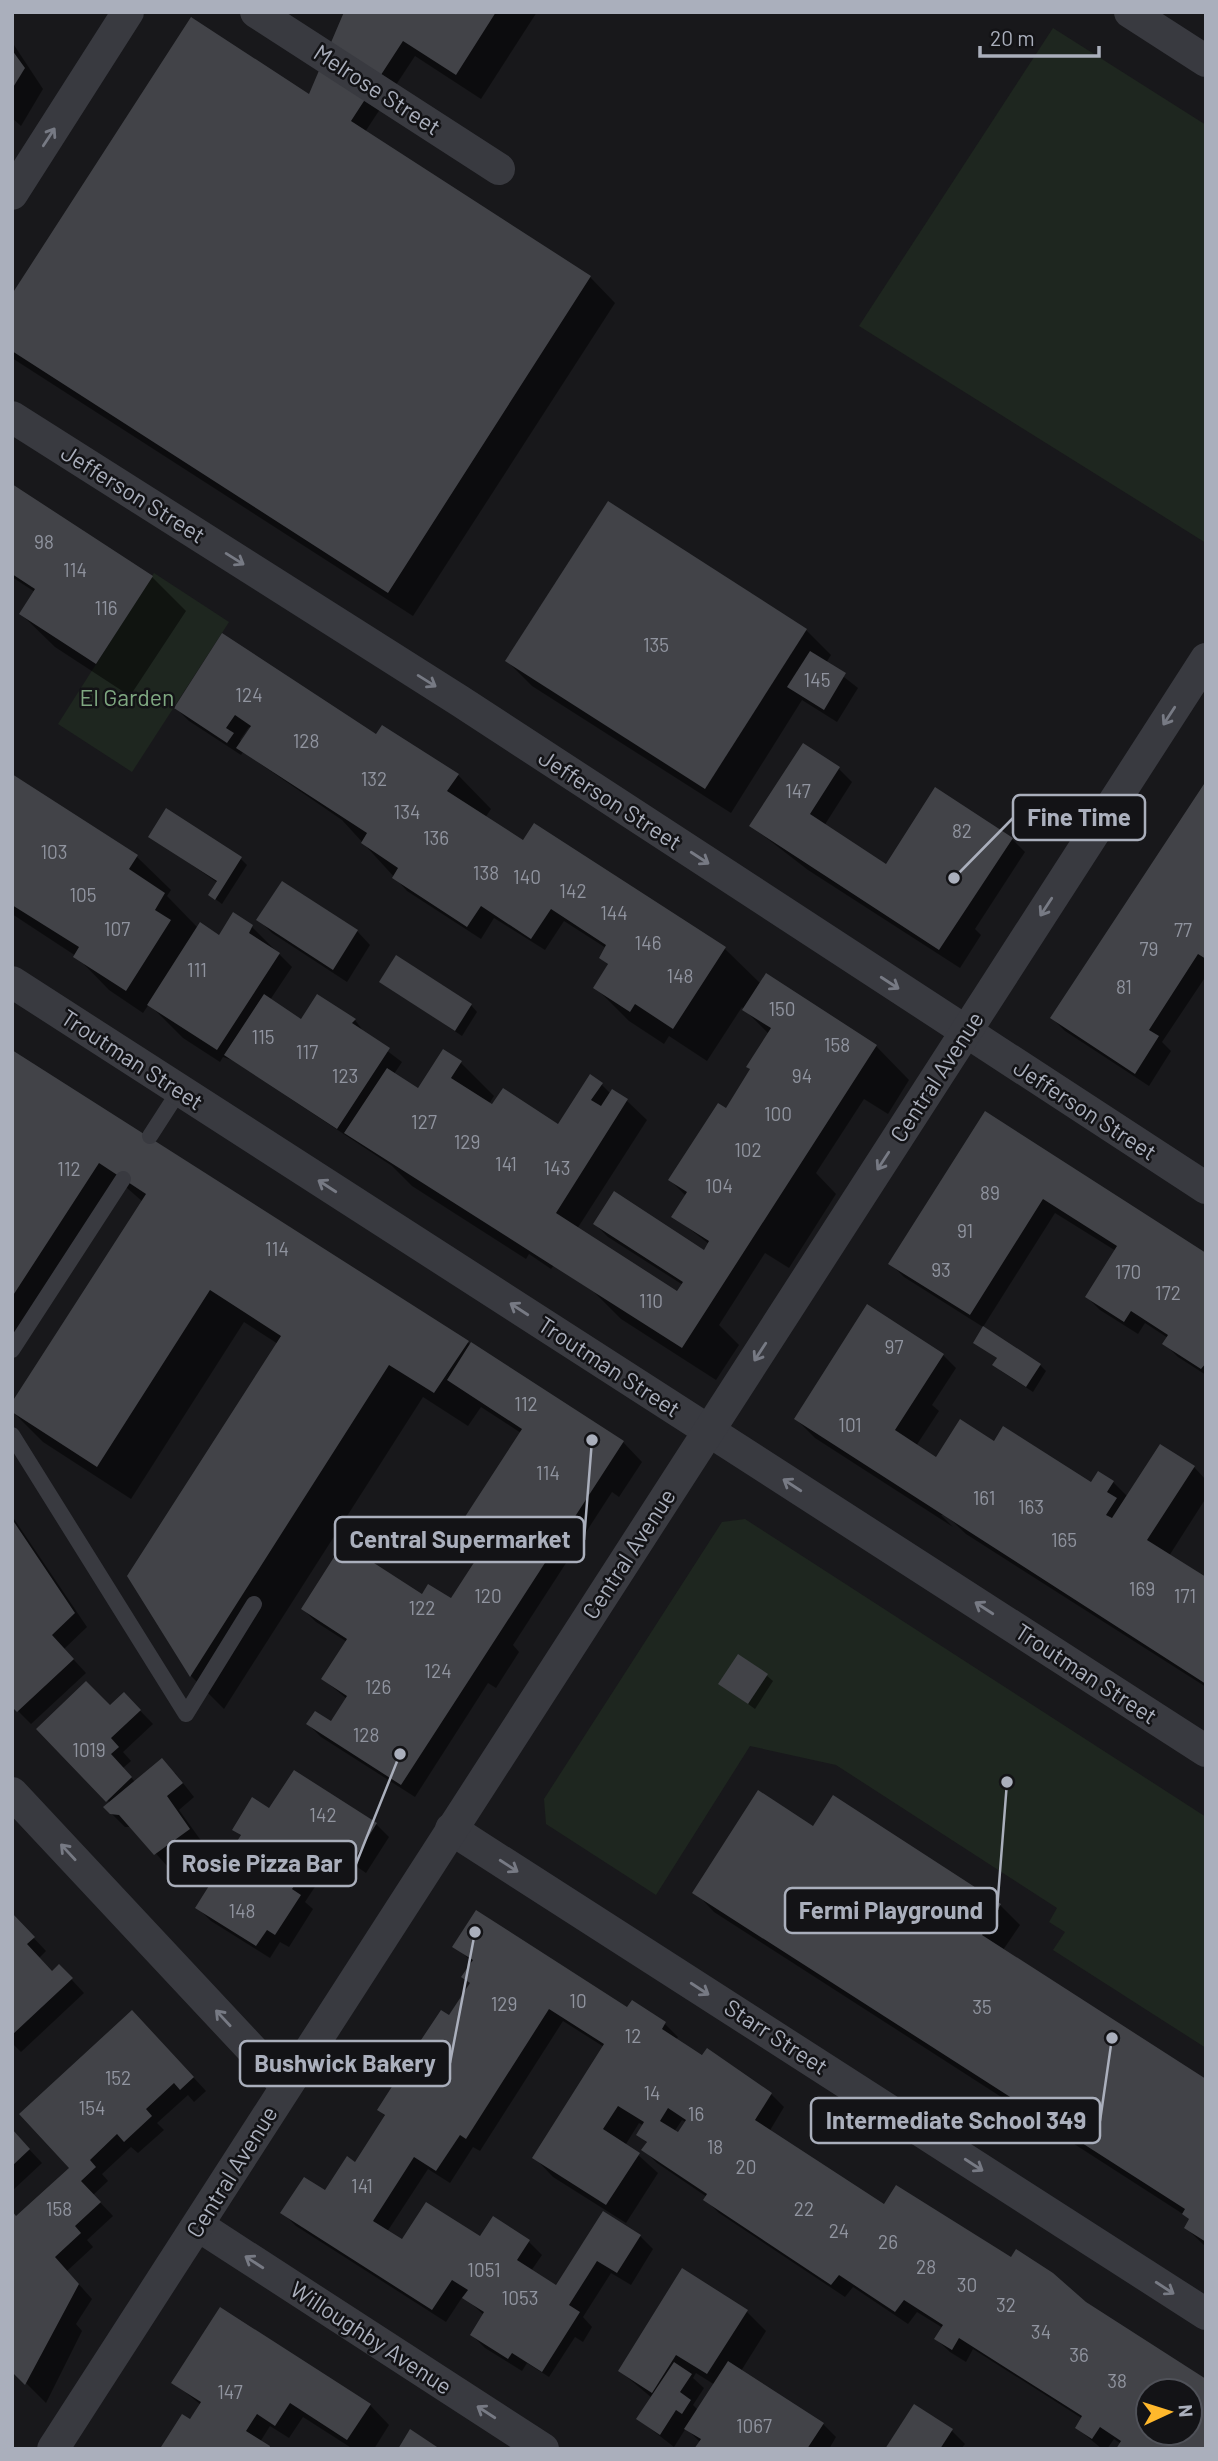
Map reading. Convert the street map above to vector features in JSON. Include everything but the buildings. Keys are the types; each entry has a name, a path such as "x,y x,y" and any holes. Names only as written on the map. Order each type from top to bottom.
{"street":[{"path":"14,187 128,12"},
{"name":"Melrose Street","path":"256,12 499,169"},
{"path":"1130,12 1206,61"},
{"name":"Jefferson Street","path":"12,417 460,701 1206,1188"},
{"name":"Central Avenue","path":"53,2449 1206,659"},
{"name":"Troutman Street","path":"12,982 1206,1751"},
{"path":"12,1793 286,2086"},
{"name":"Starr Street","path":"452,1829 1206,2314"},
{"name":"Willoughby Avenue","path":"199,2226 543,2449"}],"lane":[{"path":"150,1136 179,1091"},
{"path":"12,1350 123,1179"},
{"path":"12,1435 186,1714 254,1604"}],"green space":[{"path":"1053,28 1206,125 1206,543 859,326"},
{"name":"El Garden","path":"154,573 229,622 132,772 58,724"},
{"path":"745,1519 1206,1817 1206,2048 1053,1950 1065,1932 1049,1922 1057,1908 836,1765 750,1746 656,1895 546,1824 544,1799 722,1522"}],"place":[{"name":"Fine Time","path":"954,878"},
{"name":"Central Supermarket","path":"592,1440"},
{"name":"Rosie Pizza Bar","path":"400,1754"},
{"name":"Fermi Playground","path":"1007,1782"},
{"name":"Bushwick Bakery","path":"475,1932"},
{"name":"Intermediate School 349","path":"1112,2038"}]}
